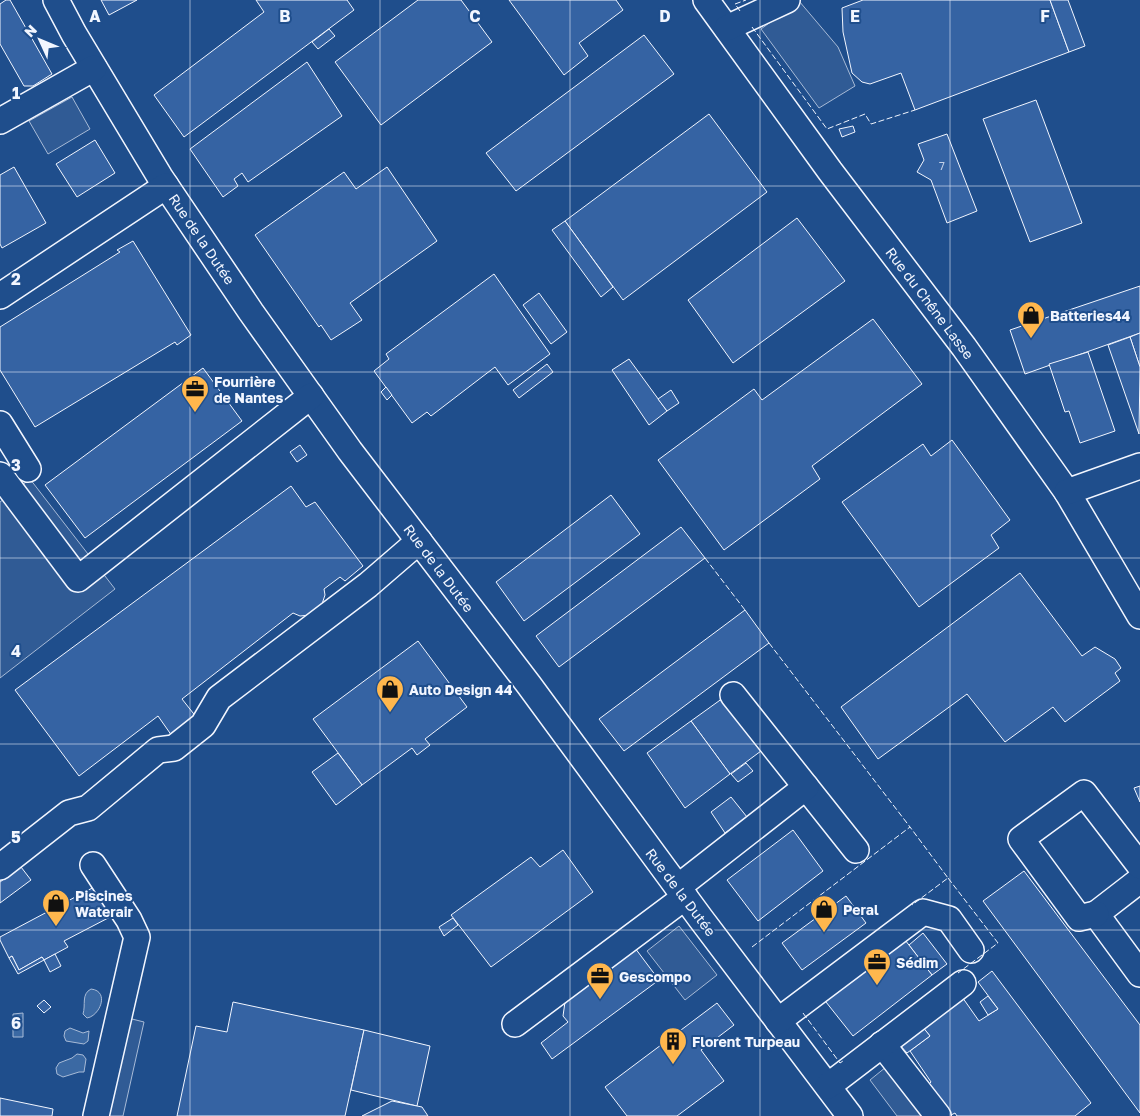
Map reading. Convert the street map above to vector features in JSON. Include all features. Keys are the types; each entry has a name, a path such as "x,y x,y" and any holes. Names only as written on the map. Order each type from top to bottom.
{"street":[{"name":"Rue de la Dutée","path":"56,0 94,68 166,186 251,312 350,451 529,685 681,892 850,1116"},
{"name":"Rue du Chêne Lasse","path":"706,0 830,171 964,347 1067,492 1140,616"},
{"path":"726,28 787,0"},
{"path":"0,121 94,68"},
{"path":"0,296 166,186"},
{"path":"0,475 78,579 311,396"},
{"path":"0,424 28,469"},
{"path":"1067,492 1140,466"},
{"path":"0,867 69,812 88,808 158,750 174,748 203,725 219,698 368,585 419,541"},
{"path":"733,696 856,850"},
{"path":"516,1024 681,892 806,787"},
{"path":"1140,866 1084,793 1021,839 1079,918 1096,914 1140,880"},
{"path":"93,865 129,920 137,937 96,1116"},
{"path":"778,1021 923,912 949,919 970,950"},
{"path":"1096,914 1140,974"},
{"path":"828,1086 963,983"},
{"path":"882,1044 938,1116"}],"shaded area":[{"path":"799,1 838,47 855,86 819,108 761,29"},
{"path":"72,97 90,129 48,154 29,121"},
{"path":"30,479 115,589 0,678 0,502"},
{"path":"679,926 717,975 685,1000 647,951"},
{"path":"91,989 97,991 102,999 96,1013 87,1018 83,1014 84,1000 86,994"},
{"path":"23,1013 23,1037 13,1037 13,1014"},
{"path":"128,1018 144,1022 123,1116 106,1116"},
{"path":"70,1028 83,1033 89,1031 88,1041 84,1044 66,1041 65,1031"},
{"path":"77,1054 83,1055 86,1059 84,1072 63,1077 57,1074 56,1068 59,1063"},
{"path":"886,1067 923,1116 897,1116 870,1080"}],"building":[{"path":"10,0 52,74 33,86 24,86 0,44 0,4"},
{"path":"101,0 137,0 109,15"},
{"path":"256,0 347,0 354,10 184,137 154,95 264,12"},
{"path":"418,0 461,0 492,42 381,125 335,62"},
{"path":"509,0 616,0 623,10 579,43 588,56 564,75"},
{"path":"863,0 1050,0 1069,52 915,110 901,73 870,84 862,82 852,73 843,32 842,8"},
{"path":"1050,0 1068,0 1085,46 1069,52"},
{"path":"329,29 335,36 318,49 312,42"},
{"path":"644,35 674,74 516,191 486,153"},
{"path":"307,62 342,116 248,182 242,173 234,179 238,186 223,197 190,149"},
{"path":"1036,100 1082,223 1030,242 983,119"},
{"path":"709,114 767,192 623,300 565,221"},
{"path":"853,126 855,132 842,137 839,129"},
{"path":"947,134 977,211 947,223 931,180 917,172 924,160 918,144"},
{"path":"95,140 115,173 77,197 56,164"},
{"path":"14,167 46,223 2,248 0,244 0,175"},
{"path":"387,167 437,241 350,303 362,320 331,340 321,325 319,327 255,235 344,172 356,189"},
{"path":"797,218 845,281 733,363 688,300"},
{"path":"565,221 613,287 601,297 552,230"},
{"path":"133,241 191,335 177,345 175,342 35,427 0,370 0,327 120,252 117,250"},
{"path":"494,274 550,354 508,385 495,367 431,416 427,412 412,423 374,371 389,359 386,354"},
{"path":"1140,286 1140,333 1025,374 1010,330"},
{"path":"539,293 567,332 551,344 523,305"},
{"path":"873,319 922,384 812,466 820,479 724,550 658,460 754,389 762,400"},
{"path":"1140,333 1140,367 1130,337"},
{"path":"1130,337 1140,367 1139,434 1108,345"},
{"path":"1088,352 1115,431 1080,443 1069,411 1065,412 1049,364"},
{"path":"629,359 667,411 649,425 612,370"},
{"path":"547,364 553,372 519,398 513,390"},
{"path":"203,368 242,421 85,538 45,485"},
{"path":"386,387 392,395 387,400 381,392"},
{"path":"671,390 679,403 667,411 658,399"},
{"path":"952,440 1010,520 991,535 999,548 919,607 842,502 923,444 931,456"},
{"path":"300,445 307,455 297,462 290,452"},
{"path":"291,486 306,507 315,502 363,566 345,581 340,577 324,589 325,595 321,607 310,615 300,616 293,613 182,699 197,718 172,736 158,716 79,776 15,690"},
{"path":"611,495 640,534 524,621 496,582"},
{"path":"681,527 705,558 559,667 536,636"},
{"path":"1020,573 1082,656 1095,647 1115,659 1121,668 1115,673 1120,681 1065,722 1053,707 1005,742 967,694 878,759 841,707"},
{"path":"745,610 769,643 624,751 599,719"},
{"name":"Auto Design 44","path":"418,641 467,707 425,739 430,745 417,755 412,748 362,785 313,719"},
{"path":"723,698 761,751 730,774 691,721"},
{"path":"691,721 730,774 685,808 647,753"},
{"path":"338,753 362,785 336,805 312,772"},
{"path":"746,763 753,771 738,782 731,774"},
{"path":"1140,786 1140,802 1134,788"},
{"path":"731,797 747,817 725,833 711,812"},
{"path":"793,830 823,871 758,921 727,880"},
{"path":"563,850 593,892 491,967 451,915 531,857 540,867"},
{"path":"21,867 31,880 0,903 0,882"},
{"path":"1024,871 1140,1025 1140,1113 983,901"},
{"name":"Piscines Waterair","path":"96,886 112,916 64,941 68,947 44,960 42,957 19,970 12,956 9,958 0,937"},
{"name":"Peral","path":"846,896 866,923 802,970 782,943"},
{"path":"453,918 458,925 444,936 439,927"},
{"path":"923,933 947,964 932,975 909,945"},
{"name":"Sédim","path":"902,936 932,975 853,1036 822,997"},
{"name":"Gescompo","path":"632,944 659,980 552,1059 541,1043 568,1022 563,1016 565,1002"},
{"path":"55,954 61,966 50,972 44,960"},
{"path":"12,956 19,970 42,957 44,960 18,974 9,958"},
{"path":"992,971 1091,1103 1075,1116 957,1116 955,1113 949,1116 926,1087 931,1082 910,1051 930,1036 920,1024 960,994 979,1021 998,1009 978,982"},
{"path":"988,996 998,1009 988,1015 980,1002"},
{"path":"44,1000 51,1007 44,1013 37,1006"},
{"path":"233,1002 364,1030 345,1116 177,1116 196,1026 227,1032"},
{"name":"Florent Turpeau","path":"717,1003 734,1025 701,1050 724,1081 677,1116 627,1116 605,1087"},
{"path":"922,1026 930,1036 907,1053 899,1044"},
{"path":"364,1030 430,1046 417,1106 351,1090"},
{"path":"0,1098 53,1109 52,1116 0,1116"},
{"path":"392,1101 422,1107 428,1116 362,1116"}],"fence":[{"path":"740,11 735,4 746,0"},
{"path":"752,27 827,129 865,114 871,124 915,110"},
{"path":"705,558 745,610"},
{"path":"769,643 910,827"},
{"path":"752,947 910,827 948,878 912,905"},
{"path":"948,878 998,943 958,973"},
{"path":"803,1013 840,1063 843,1061"}],"place":[{"name":"Batteries44","path":"1031,339"},
{"name":"Fourrière de Nantes","path":"195,413"},
{"name":"Auto Design 44","path":"390,713"},
{"name":"Piscines Waterair","path":"56,927"},
{"name":"Peral","path":"824,933"},
{"name":"Sédim","path":"877,986"},
{"name":"Gescompo","path":"600,1000"},
{"name":"Florent Turpeau","path":"673,1065"}]}
